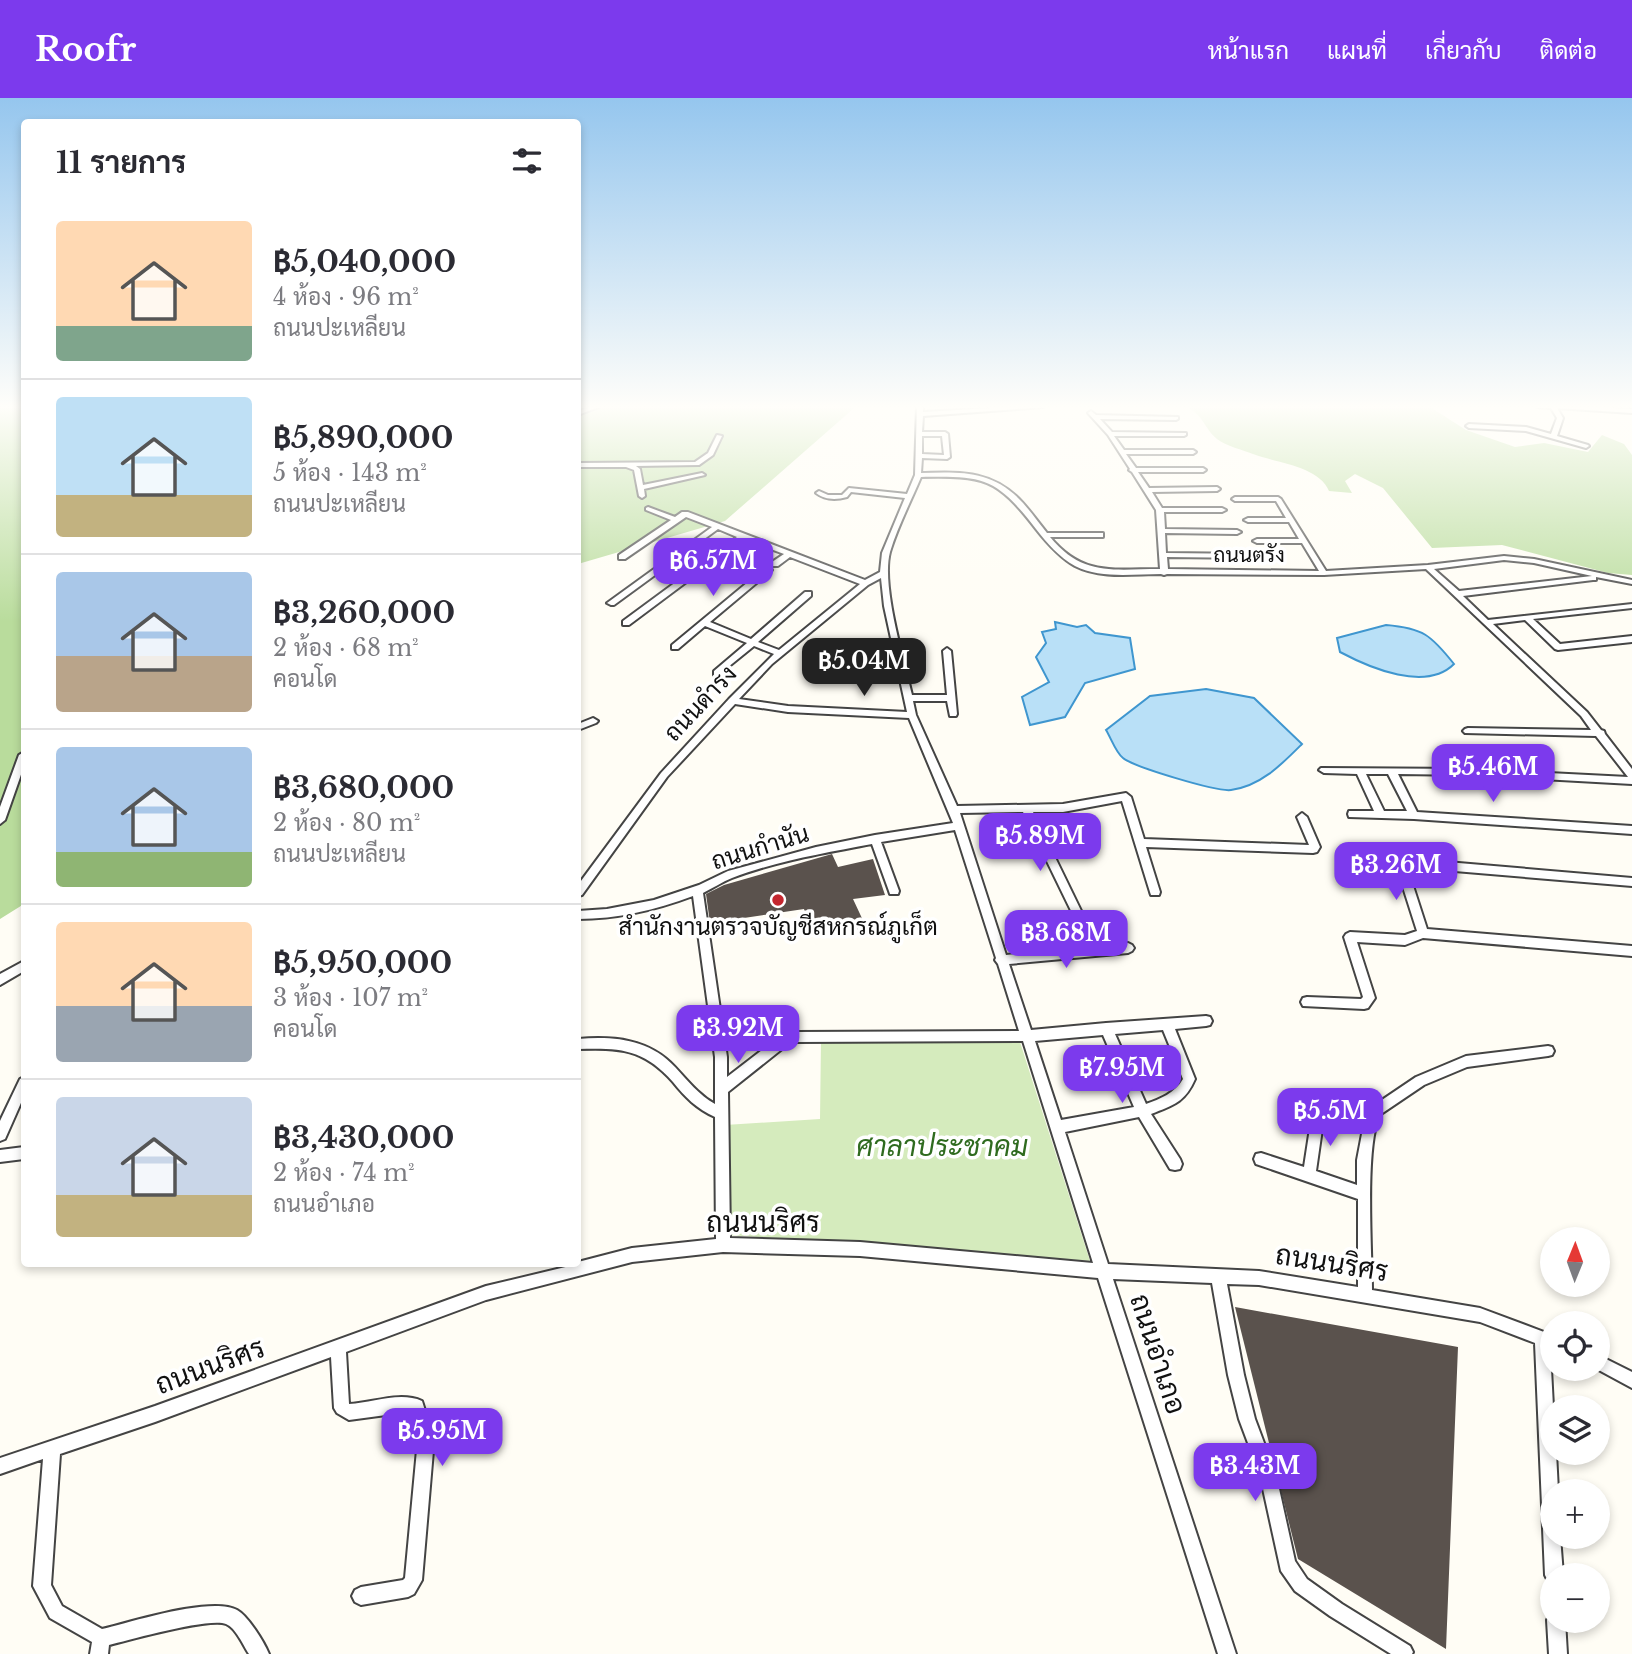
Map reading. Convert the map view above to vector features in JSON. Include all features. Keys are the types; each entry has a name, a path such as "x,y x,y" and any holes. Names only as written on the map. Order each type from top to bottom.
{"street":[{"path":"639,478 642,492 693,478"},
{"path":"884,573 886,553 917,478"},
{"name":"ถนนตรัง","path":"976,478 994,482 1068,559 1087,569 1164,573 1428,567 1513,559 1632,582"},
{"path":"1137,478 1160,510 1164,573"},
{"path":"843,481 849,490"},
{"path":"1146,490 1217,489"},
{"path":"849,490 909,496"},
{"path":"820,493 824,496 841,497 849,490"},
{"path":"1235,499 1278,499 1322,569"},
{"path":"648,509 676,520"},
{"path":"1160,510 1223,510"},
{"path":"622,557 685,514 865,583"},
{"path":"1248,520 1291,520"},
{"path":"611,603 718,526"},
{"path":"1162,531 1237,532"},
{"path":"1045,536 1100,535"},
{"path":"626,623 743,536"},
{"path":"1257,541 1304,541"},
{"path":"675,647 789,554"},
{"path":"1163,555 1255,556"},
{"path":"1273,566 1322,569"},
{"path":"1428,567 1541,671 1601,733 1632,779"},
{"name":"ถนนดำรง","path":"581,888 664,775 732,701 779,653 865,583 884,573"},
{"name":"ถนนอำเภอ","path":"884,573 888,606 912,715 954,810 1227,1654"},
{"path":"1457,594 1602,576"},
{"path":"717,673 808,594"},
{"path":"1488,622 1632,606"},
{"path":"1527,618 1558,647 1632,639"},
{"path":"705,623 779,653"},
{"path":"947,651 953,714"},
{"path":"908,698 950,698"},
{"path":"732,701 802,710 912,715"},
{"path":"581,726 593,721"},
{"path":"1468,731 1601,733"},
{"path":"0,820 21,763"},
{"path":"1324,770 1472,772 1632,779"},
{"path":"1360,771 1381,814"},
{"path":"1392,772 1414,815"},
{"path":"954,810 1063,808 1126,797 1155,892"},
{"path":"1027,810 1082,923"},
{"path":"1353,814 1414,815 1632,830"},
{"path":"1140,843 1313,849 1315,848 1302,817"},
{"name":"ถนนกำนัน","path":"581,915 604,916 697,890 730,875 812,852 958,826"},
{"path":"875,839 894,891"},
{"path":"1423,933 1400,862 1632,883"},
{"path":"697,890 721,1057 723,1245"},
{"path":"1307,1002 1367,1002 1369,998 1350,937 1405,940 1423,933 1632,951"},
{"path":"1001,960 1128,948"},
{"path":"0,980 21,968"},
{"path":"720,1090 783,1041 796,1037 1026,1037 1206,1021"},
{"path":"1058,1127 1143,1112 1181,1094 1188,1086 1185,1070 1167,1025"},
{"path":"1105,1028 1143,1112 1175,1164"},
{"path":"581,1044 626,1043 649,1052 669,1068 693,1098 706,1108 721,1114"},
{"path":"1365,1295 1364,1160 1371,1118 1377,1110 1420,1081 1466,1062 1548,1051"},
{"path":"0,1135 21,1090"},
{"path":"1309,1175 1318,1115"},
{"path":"0,1156 21,1153"},
{"path":"1261,1159 1364,1194"},
{"name":"ถนนนริศร","path":"0,1465 52,1450 486,1293 632,1255 723,1245 860,1249 1103,1270 1259,1278 1480,1315 1540,1337"},
{"path":"1218,1276 1236,1375 1247,1419 1268,1475 1287,1565 1301,1585 1336,1611 1404,1652"},
{"path":"338,1347 342,1408 349,1412 401,1405 417,1406 426,1439 413,1580 408,1588 361,1596"},
{"path":"1610,1368 1632,1380"},
{"path":"1548,1381 1554,1563"},
{"path":"52,1450 42,1586 56,1612 100,1646 207,1614 230,1615 260,1654"},
{"path":"1557,1633 1558,1654"}],"green space":[{"path":"0,478 21,478 21,906 0,919"},
{"path":"581,478 775,478 725,521 581,563"},
{"path":"1318,478 1350,478 1345,481 1352,493 1329,491"},
{"path":"1362,478 1632,478 1632,575 1608,573 1502,545 1432,548 1383,488"},
{"name":"ศาลาประชาคม","path":"821,1041 1020,1042 1090,1261 728,1235 725,1125 820,1119"}],"water":[{"path":"1055,622 1077,627 1086,625 1095,633 1130,638 1135,669 1085,683 1065,717 1030,725 1022,697 1049,682 1036,657 1046,643 1042,632 1056,629"},
{"path":"1386,625 1409,628 1425,635 1439,646 1454,664 1442,672 1414,677 1367,665 1340,652 1337,638"},
{"path":"1206,689 1254,698 1302,744 1261,779 1231,790 1158,773 1130,762 1118,753 1106,730 1150,696"}],"building":[{"name":"สำนักงานตรวจบัญชีสหกรณ์ภูเก็ต","path":"832,854 838,867 873,859 885,895 853,899 867,929 811,934 804,909 710,923 706,894 724,885"},
{"path":"1235,1307 1458,1347 1446,1649 1298,1559"}],"place":[{"name":"สำนักงานตรวจบัญชีสหกรณ์ภูเก็ต","path":"778,900"}]}
